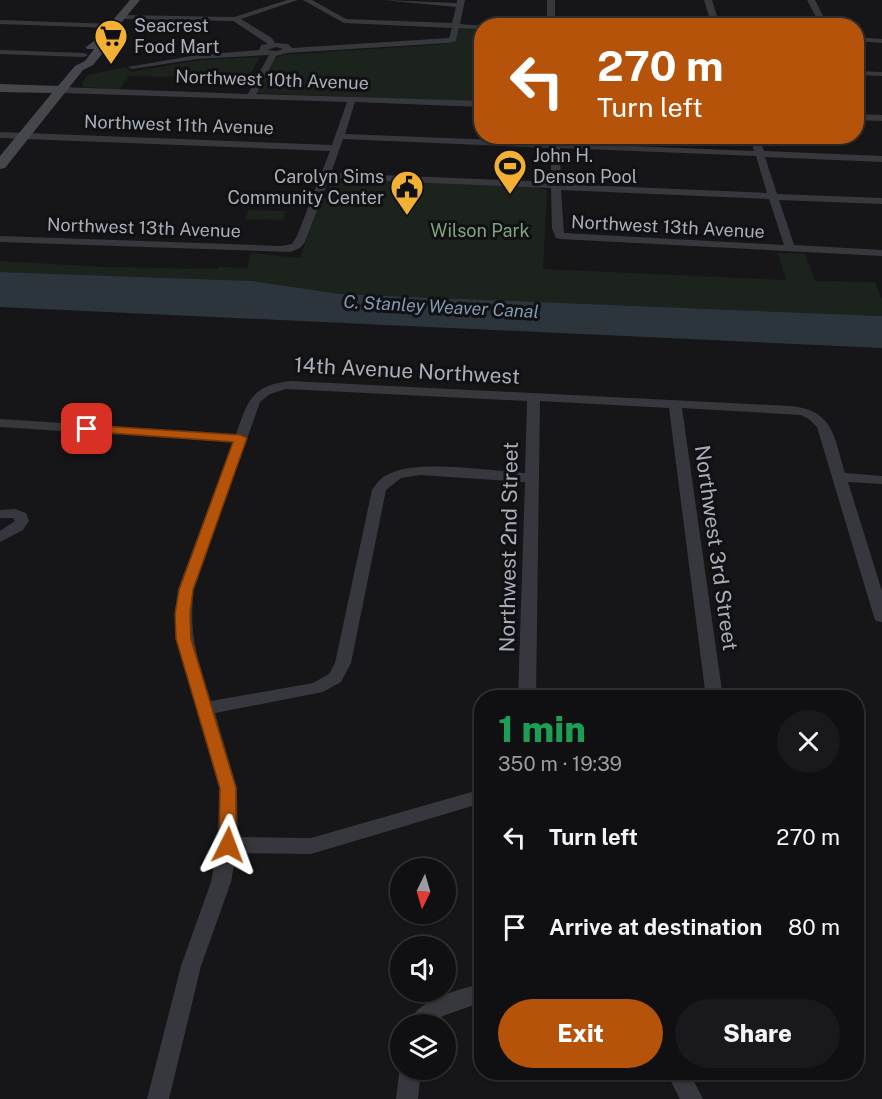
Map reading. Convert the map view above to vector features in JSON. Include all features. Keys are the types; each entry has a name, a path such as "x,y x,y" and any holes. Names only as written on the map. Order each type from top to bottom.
{"street":[{"path":"79,68 77,63 92,46 101,41 135,0"},
{"path":"121,17 235,19 294,0"},
{"path":"307,0 344,21 474,27"},
{"path":"132,67 197,57 272,50 442,43 453,39 460,2 386,0"},
{"path":"551,0 551,18"},
{"path":"708,0 714,18"},
{"path":"811,0 821,18"},
{"path":"235,19 270,40 272,50 251,96"},
{"path":"0,22 113,26"},
{"path":"864,40 882,41"},
{"path":"0,165 79,68 92,60 103,46 101,41"},
{"path":"0,52 84,56"},
{"path":"864,73 882,74"},
{"path":"0,88 61,90"},
{"name":"Northwest 10th Avenue","path":"61,90 474,104"},
{"path":"352,100 325,176 704,195 882,201"},
{"path":"864,117 882,117"},
{"name":"Northwest 11th Avenue","path":"0,135 335,148"},
{"path":"339,136 474,139"},
{"path":"555,144 556,187"},
{"path":"602,144 882,159"},
{"path":"756,144 790,248"},
{"name":"Northwest 13th Avenue","path":"0,238 286,249 299,242 312,203 320,191 325,176"},
{"name":"Northwest 13th Avenue","path":"556,187 557,230 560,236 575,242 882,253"},
{"name":"14th Avenue Northwest","path":"158,1099 191,966 222,882 228,845 228,788 184,639 186,590 256,397 267,390 283,386 790,410 808,413 821,422 840,477"},
{"name":"Northwest 2nd Street","path":"527,690 534,398"},
{"name":"Northwest 3rd Street","path":"675,404 714,690"},
{"path":"0,423 241,438"},
{"path":"204,708 317,688 335,678 343,663 379,490 386,480 401,473 420,471 532,478"},
{"path":"882,480 840,477 882,616"},
{"path":"0,514 15,513 21,516 22,521 0,537"},
{"path":"228,845 311,846 474,798"},
{"path":"430,1014 435,1009 474,995"},
{"path":"407,1099 409,1080"},
{"path":"681,1080 692,1099"}],"green space":[{"path":"460,27 474,28 474,102 256,93 273,60 282,55 447,44 457,40"},
{"path":"260,57 248,78 129,76 120,89 83,87 82,83 88,75 125,67 131,72 200,60"},
{"name":"Wilson Park","path":"347,180 534,187 547,190 543,269 786,280 778,253 805,254 815,281 875,282 882,299 882,316 340,294 253,281 0,272 0,261 106,267 217,269 218,267 247,268 251,253 300,258 321,200 326,197 331,182"},
{"path":"249,210 286,211 283,220 245,219"}],"water":[{"name":"C. Stanley Weaver Canal","path":"0,272 253,281 340,294 882,316 882,348 0,307"}],"place":[{"name":"Seacrest Food Mart","path":"111,65"},
{"name":"John H. Denson Pool","path":"510,195"},
{"name":"Carolyn Sims Community Center","path":"407,216"}],"route":[{"path":"87,429 241,438 186,590 183,614 184,639 228,788 230,813 228,845"}]}
